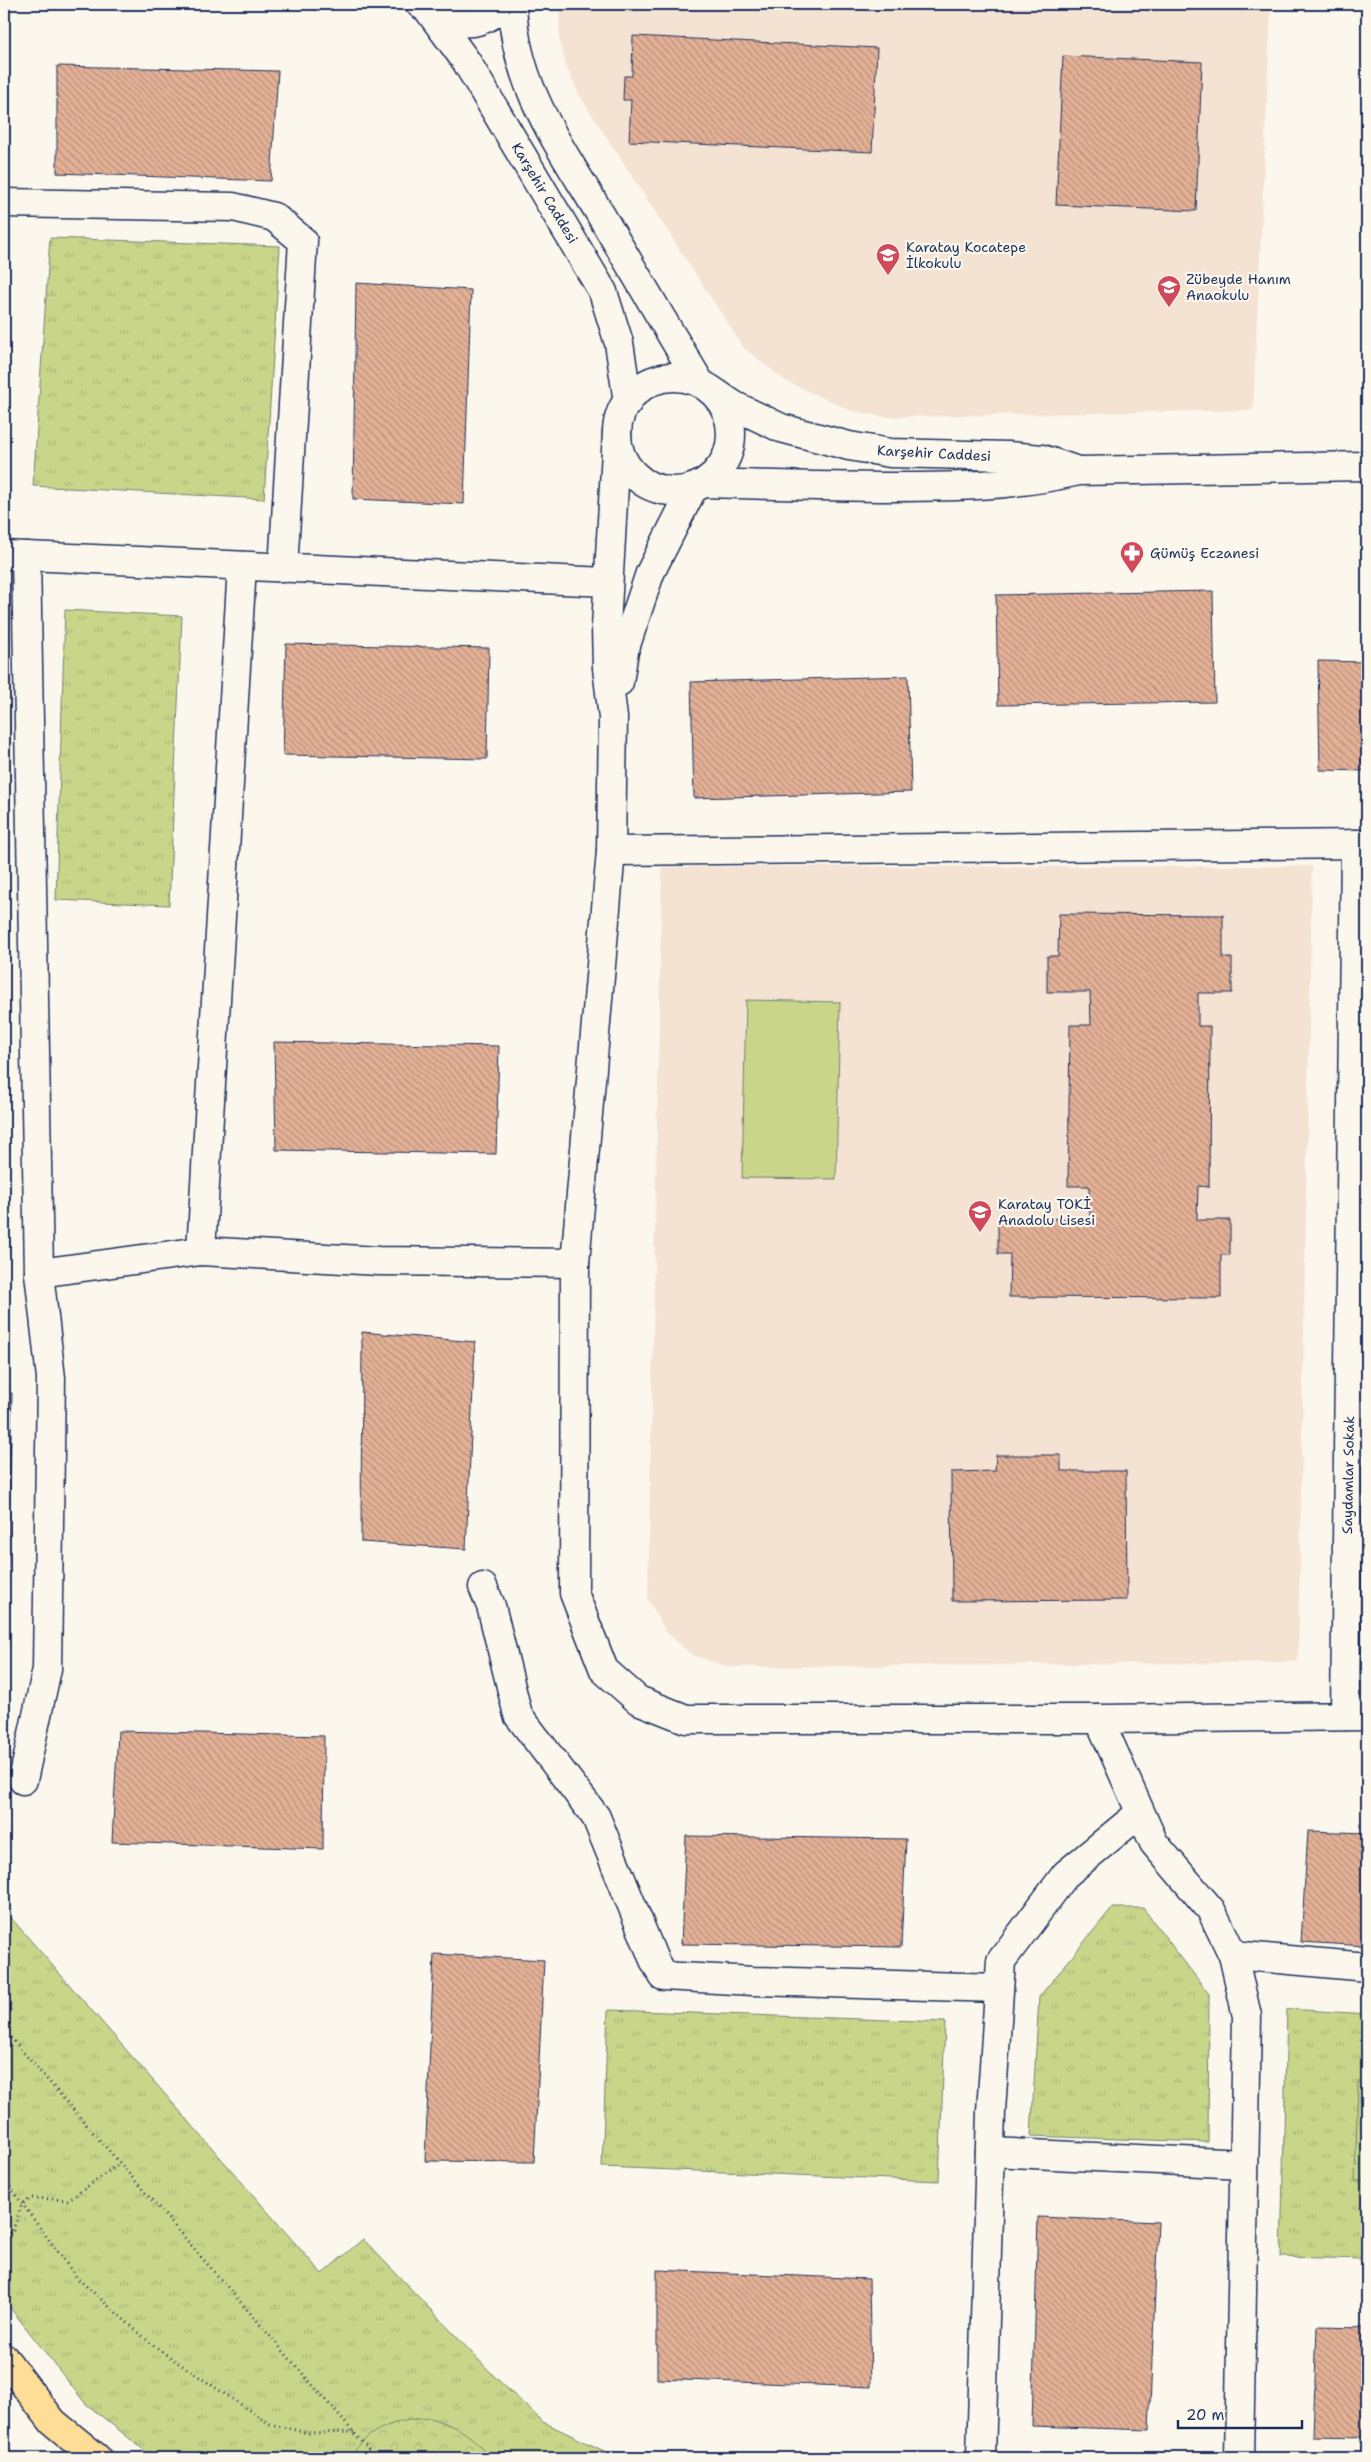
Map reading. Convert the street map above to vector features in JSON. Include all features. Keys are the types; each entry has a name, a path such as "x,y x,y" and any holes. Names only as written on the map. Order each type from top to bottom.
{"highway":[{"path":"4,2358 53,2422 97,2458"}],"street":[{"path":"424,5 441,18 457,24 474,23 490,16 504,4"},
{"name":"Karşehir Caddesi","path":"512,4 513,31 519,60 542,116 705,386 735,406 782,428 849,446 890,453 1008,456 1042,459 1079,471"},
{"name":"Karşehir Caddesi","path":"424,5 466,61 603,292 619,343 628,402"},
{"path":"4,202 233,207 274,217 303,241 283,568"},
{"path":"613,718 624,650 650,573 699,486 718,471 727,455 732,437 730,419 722,403 705,386 677,377 659,379 643,386 628,402 621,414 607,582 607,668 613,718 611,851 575,1263 574,1593 604,1670 638,1700 686,1719 1099,1719 1356,1716"},
{"path":"618,432 618,445 623,459 640,480 652,487 665,491 699,486"},
{"name":"Karşehir Caddesi","path":"699,486 955,487 1034,481 1079,471 1367,466"},
{"path":"23,1780 47,1669 51,1378 39,1274 15,556 607,582"},
{"path":"201,1251 242,566"},
{"path":"611,851 1361,844"},
{"name":"Saydamlar Sokak","path":"1356,1716 1361,844"},
{"path":"39,1274 201,1251 379,1262 575,1263"},
{"path":"483,1587 492,1606 518,1715 596,1817 654,1960 663,1976 753,1981 999,1988"},
{"path":"1099,1719 1154,1843 1211,1910 1233,1955 1247,2016 1239,2458"},
{"path":"981,2458 990,2152 1001,1961 1066,1874 1140,1813"},
{"path":"1233,1955 1367,1967"},
{"path":"990,2152 1244,2164"}],"path":[{"path":"4,2030 376,2458"},
{"path":"4,2236 13,2230 22,2204 32,2198 69,2200 120,2163"},
{"path":"4,2179 76,2278 156,2348 270,2424 307,2433 354,2432"}],"shaded area":[{"name":"Karatay Kocatepe İlkokulu","path":"560,4 1162,4 1271,8 1253,410 883,417 850,410 785,381 743,347 578,93 567,68 559,38"},
{"name":"Karatay TOKİ Anadolu Lisesi","path":"1312,866 1298,1662 729,1667 692,1655 666,1632 648,1599 662,867"}],"green space":[{"path":"50,238 280,246 264,499 33,486"},
{"path":"65,610 182,616 169,905 56,900"},
{"path":"746,1000 840,1002 836,1179 742,1178"},
{"path":"1112,1908 1143,1908 1209,1994 1208,2142 1031,2136 1039,1997"},
{"path":"4,1910 322,2274 363,2239 496,2378 543,2422 619,2458 154,2458 85,2403 4,2300"},
{"path":"1287,2009 1367,2014 1367,2259 1281,2257"},
{"path":"608,2010 945,2022 939,2181 602,2167"},
{"path":"1358,2082 1367,2082 1367,2181 1355,2181"},
{"path":"430,2418 464,2432 490,2458 350,2458 357,2447 374,2432 384,2427 394,2423"}],"building":[{"path":"633,36 877,48 872,152 629,141 631,100 623,100 624,76 632,76"},
{"path":"1063,56 1202,62 1196,211 1056,205"},
{"path":"57,66 278,71 271,181 57,173"},
{"path":"356,283 471,290 464,504 353,499"},
{"path":"1213,591 1215,702 998,705 996,595"},
{"path":"286,644 489,648 487,759 283,755"},
{"path":"1318,661 1367,662 1367,771 1320,770"},
{"path":"908,676 911,792 694,798 691,682"},
{"path":"1059,914 1223,915 1223,958 1232,958 1232,993 1198,993 1198,1026 1210,1026 1209,1187 1198,1186 1197,1220 1230,1220 1230,1255 1221,1255 1221,1298 1009,1297 1010,1254 998,1254 998,1218 1090,1219 1089,1186 1068,1186 1070,1025 1091,1025 1090,992 1047,992 1047,956 1058,956"},
{"path":"274,1042 499,1046 496,1154 276,1150"},
{"path":"362,1332 475,1342 466,1549 361,1542"},
{"path":"4,1393 12,1393 7,1602 4,1602"},
{"path":"996,1455 1061,1455 1061,1471 1126,1471 1127,1600 952,1601 951,1472 995,1471"},
{"path":"118,1731 324,1736 323,1849 112,1842"},
{"path":"1308,1831 1367,1833 1367,1946 1301,1942"},
{"path":"686,1836 906,1839 901,1947 681,1944"},
{"path":"434,1954 544,1960 534,2162 425,2161"},
{"path":"1038,2217 1158,2222 1149,2430 1032,2426"},
{"path":"657,2270 869,2279 871,2387 657,2379"},
{"path":"1317,2326 1367,2327 1367,2437 1313,2436"}],"place":[{"name":"Karatay Kocatepe İlkokulu","path":"888,276"},
{"name":"Zübeyde Hanım Anaokulu","path":"1169,308"},
{"name":"Gümüş Eczanesi","path":"1132,574"},
{"name":"Karatay TOKİ Anadolu Lisesi","path":"980,1233"}]}
